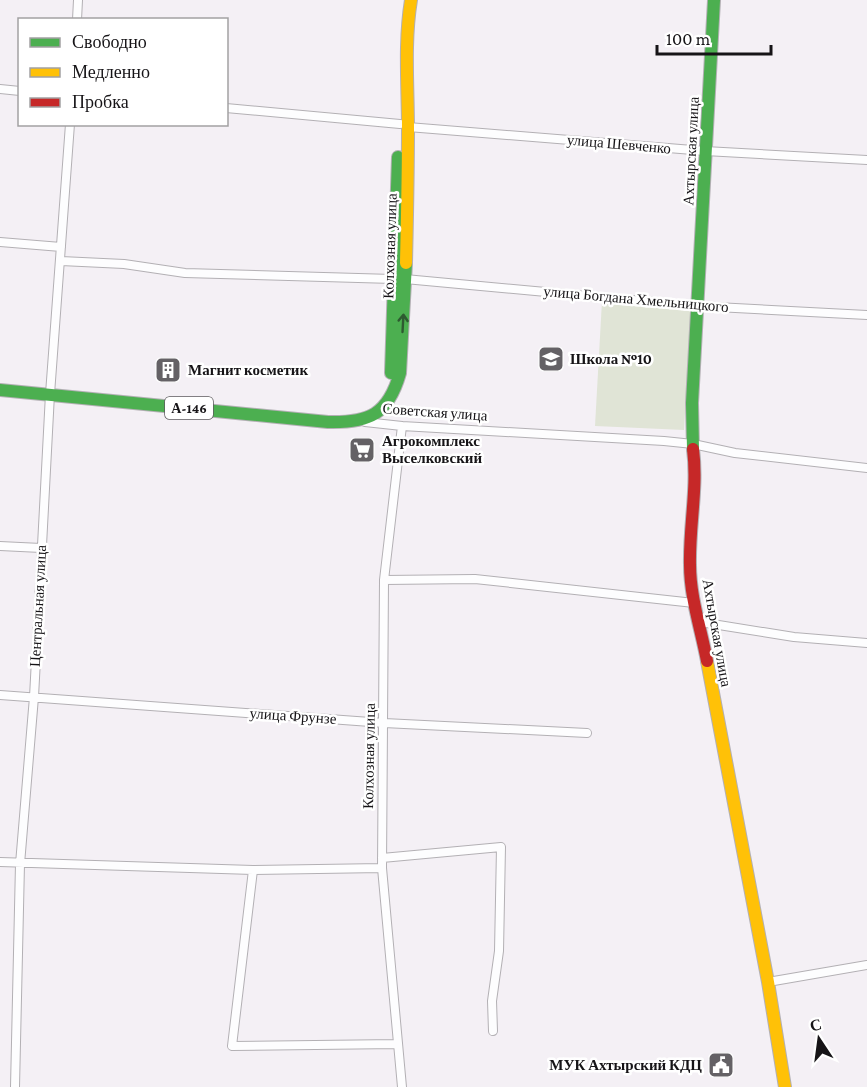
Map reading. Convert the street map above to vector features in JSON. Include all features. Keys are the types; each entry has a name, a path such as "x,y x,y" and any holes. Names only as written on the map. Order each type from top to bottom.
{"main road":[{"name":"Колхозная улица","path":"361,421 377,412 390,400 397,388 400,373 399,279 408,19 411,0"},
{"name":"Ахтырская улица","path":"714,0 692,403 696,473 690,565 694,603 700,622 768,982 784,1087"},
{"name":"Советская улица","path":"0,390 328,422 361,421"}],"street":[{"path":"77,18 78,0"},
{"path":"0,89 18,91"},
{"name":"улица Шевченко","path":"228,108 404,126 705,151 867,160"},
{"name":"Центральная улица","path":"15,1087 20,864 34,697 50,394 70,126"},
{"path":"0,242 61,247"},
{"name":"улица Богдана Хмельницкого","path":"61,261 124,264 185,273 399,279 697,306 867,315"},
{"name":"Советская улица","path":"361,421 402,426 693,444 735,453 867,468"},
{"name":"Колхозная улица","path":"402,426 384,580 382,863 402,1087"},
{"path":"0,546 41,548"},
{"path":"384,580 475,579 694,603"},
{"path":"700,622 794,637 867,643"},
{"name":"улица Фрунзе","path":"0,694 384,723 587,733"},
{"path":"0,862 253,870 382,863 501,847 499,951 492,1001 493,1031"},
{"path":"253,870 232,1046 397,1044"},
{"path":"768,982 867,965"}],"shaded area":[{"path":"602,301 691,308 684,430 595,426"}],"traffic: fast":[{"path":"693,449 692,403 714,0"},
{"path":"391,373 398,157"},
{"path":"0,390 328,422 355,421 366,418 383,407 400,373 406,263"}],"traffic: slow":[{"path":"406,263 407,48 411,0"},
{"path":"707,661 768,982 785,1087"}],"traffic: jam":[{"path":"693,449 690,577 707,661"}],"place":[{"name":"Школа №10","path":"551,359"},
{"name":"Магнит косметик","path":"168,370"},
{"name":"Агрокомплекс Выселковский","path":"362,450"},
{"name":"МУК Ахтырский КДЦ","path":"721,1065"}]}
